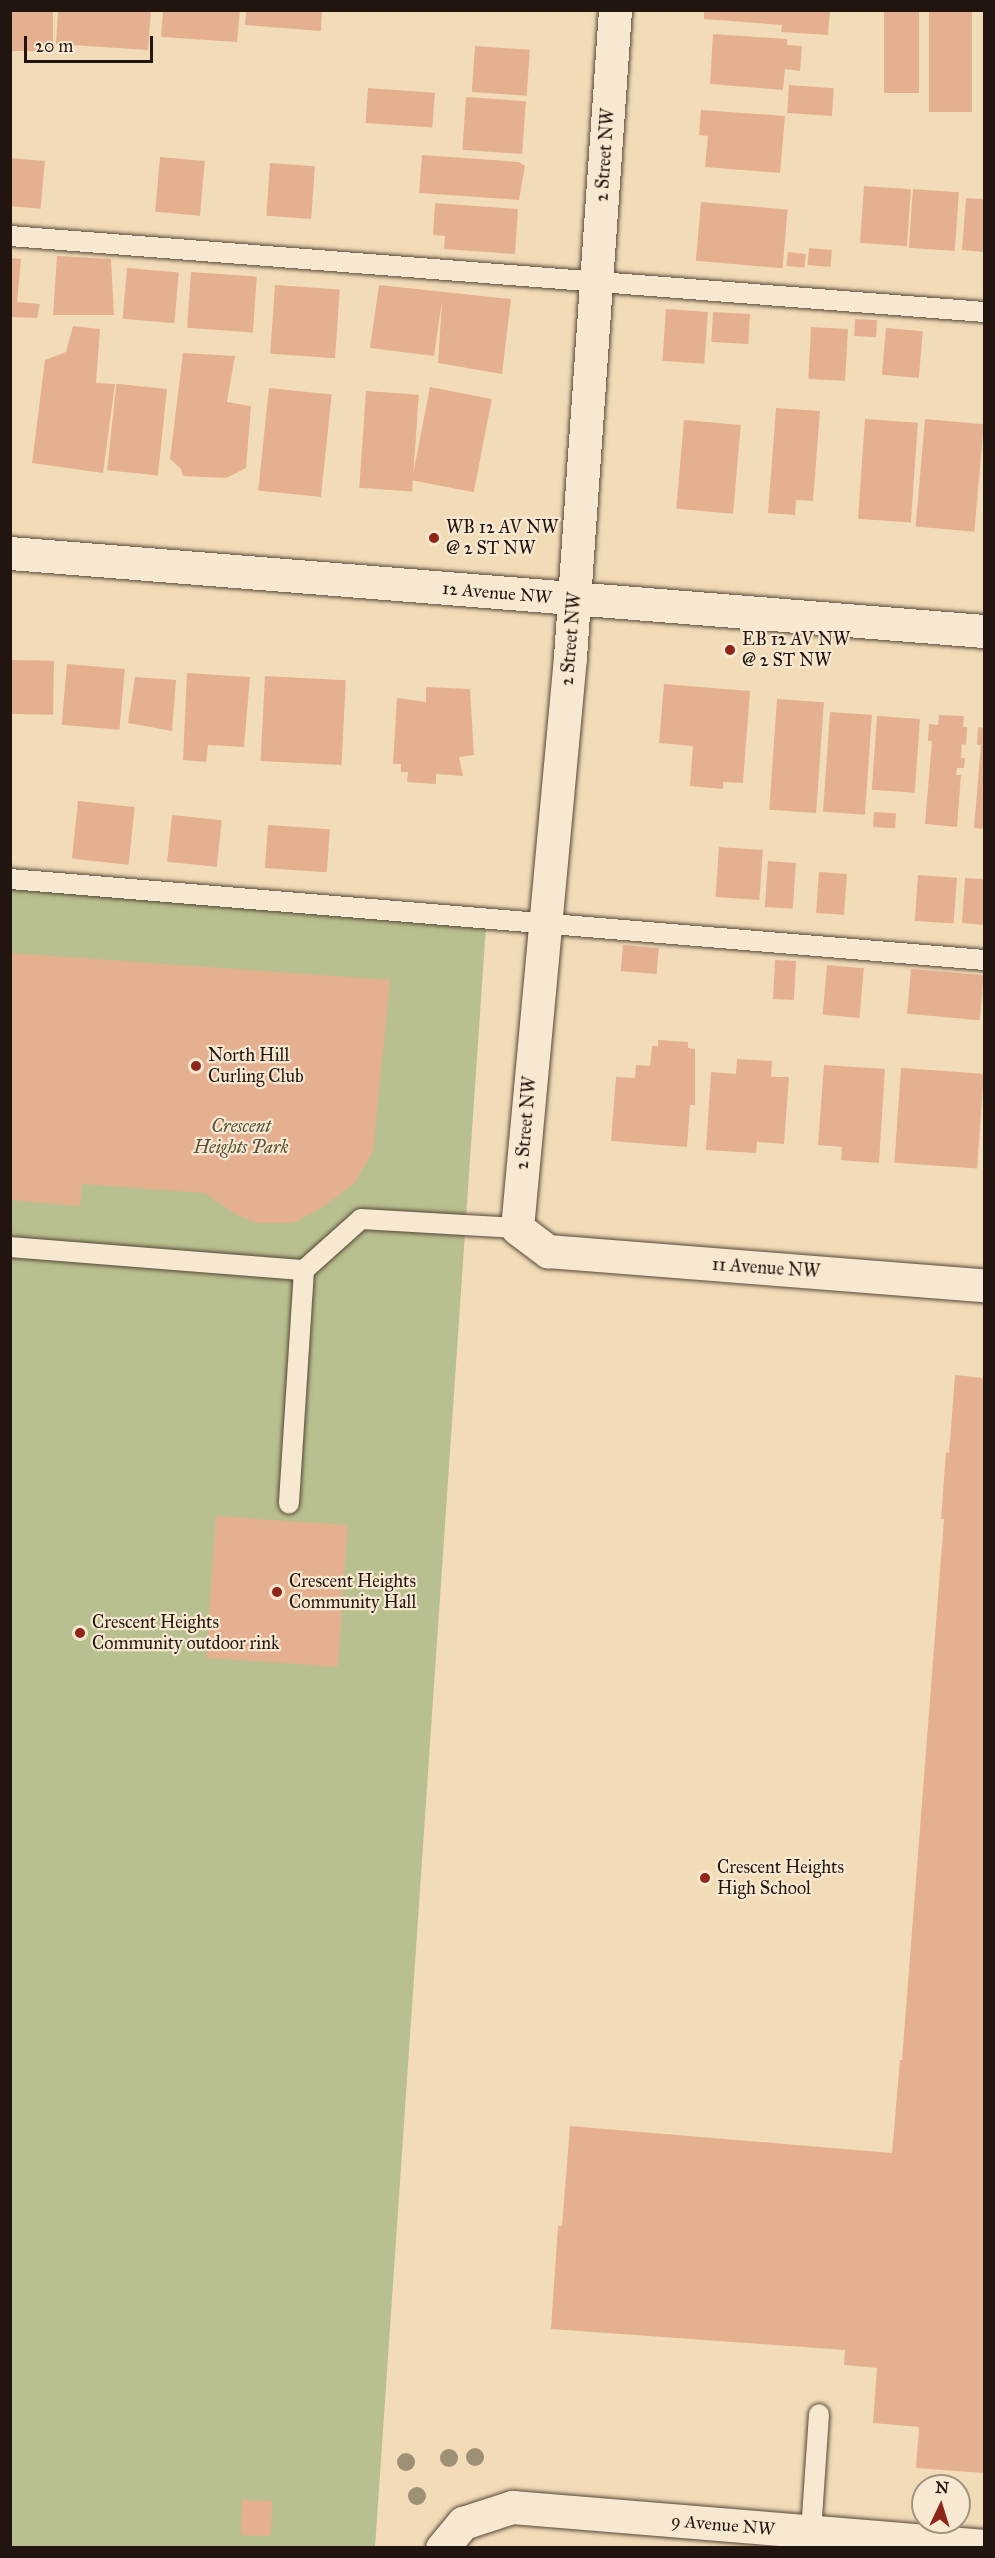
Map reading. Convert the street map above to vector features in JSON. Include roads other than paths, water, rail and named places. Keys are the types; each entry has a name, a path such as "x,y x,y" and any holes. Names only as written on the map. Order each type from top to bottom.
{"street":[{"name":"2 Street NW","path":"517,1228 574,599 615,10"},
{"name":"12 Avenue NW","path":"10,553 984,632"},
{"name":"11 Avenue NW","path":"517,1228 548,1251 984,1284"},
{"name":"9 Avenue NW","path":"442,2547 463,2523 512,2507 984,2546"}],"lane":[{"path":"10,236 596,284 984,312"},
{"path":"10,879 984,960"},
{"path":"289,1504 304,1270 361,1219 517,1228"},
{"path":"10,1247 304,1270"},
{"path":"811,2532 819,2414"}],"place":[{"name":"WB 12 AV NW @ 2 ST NW","path":"434,538"},
{"name":"EB 12 AV NW @ 2 ST NW","path":"730,650"},
{"name":"North Hill Curling Club","path":"196,1066"},
{"name":"Crescent Heights Community Hall","path":"277,1592"},
{"name":"Crescent Heights Community outdoor rink","path":"80,1633"},
{"name":"Crescent Heights High School","path":"705,1878"}],"park label":[{"name":"Crescent Heights Park","path":"241,1137"}]}
